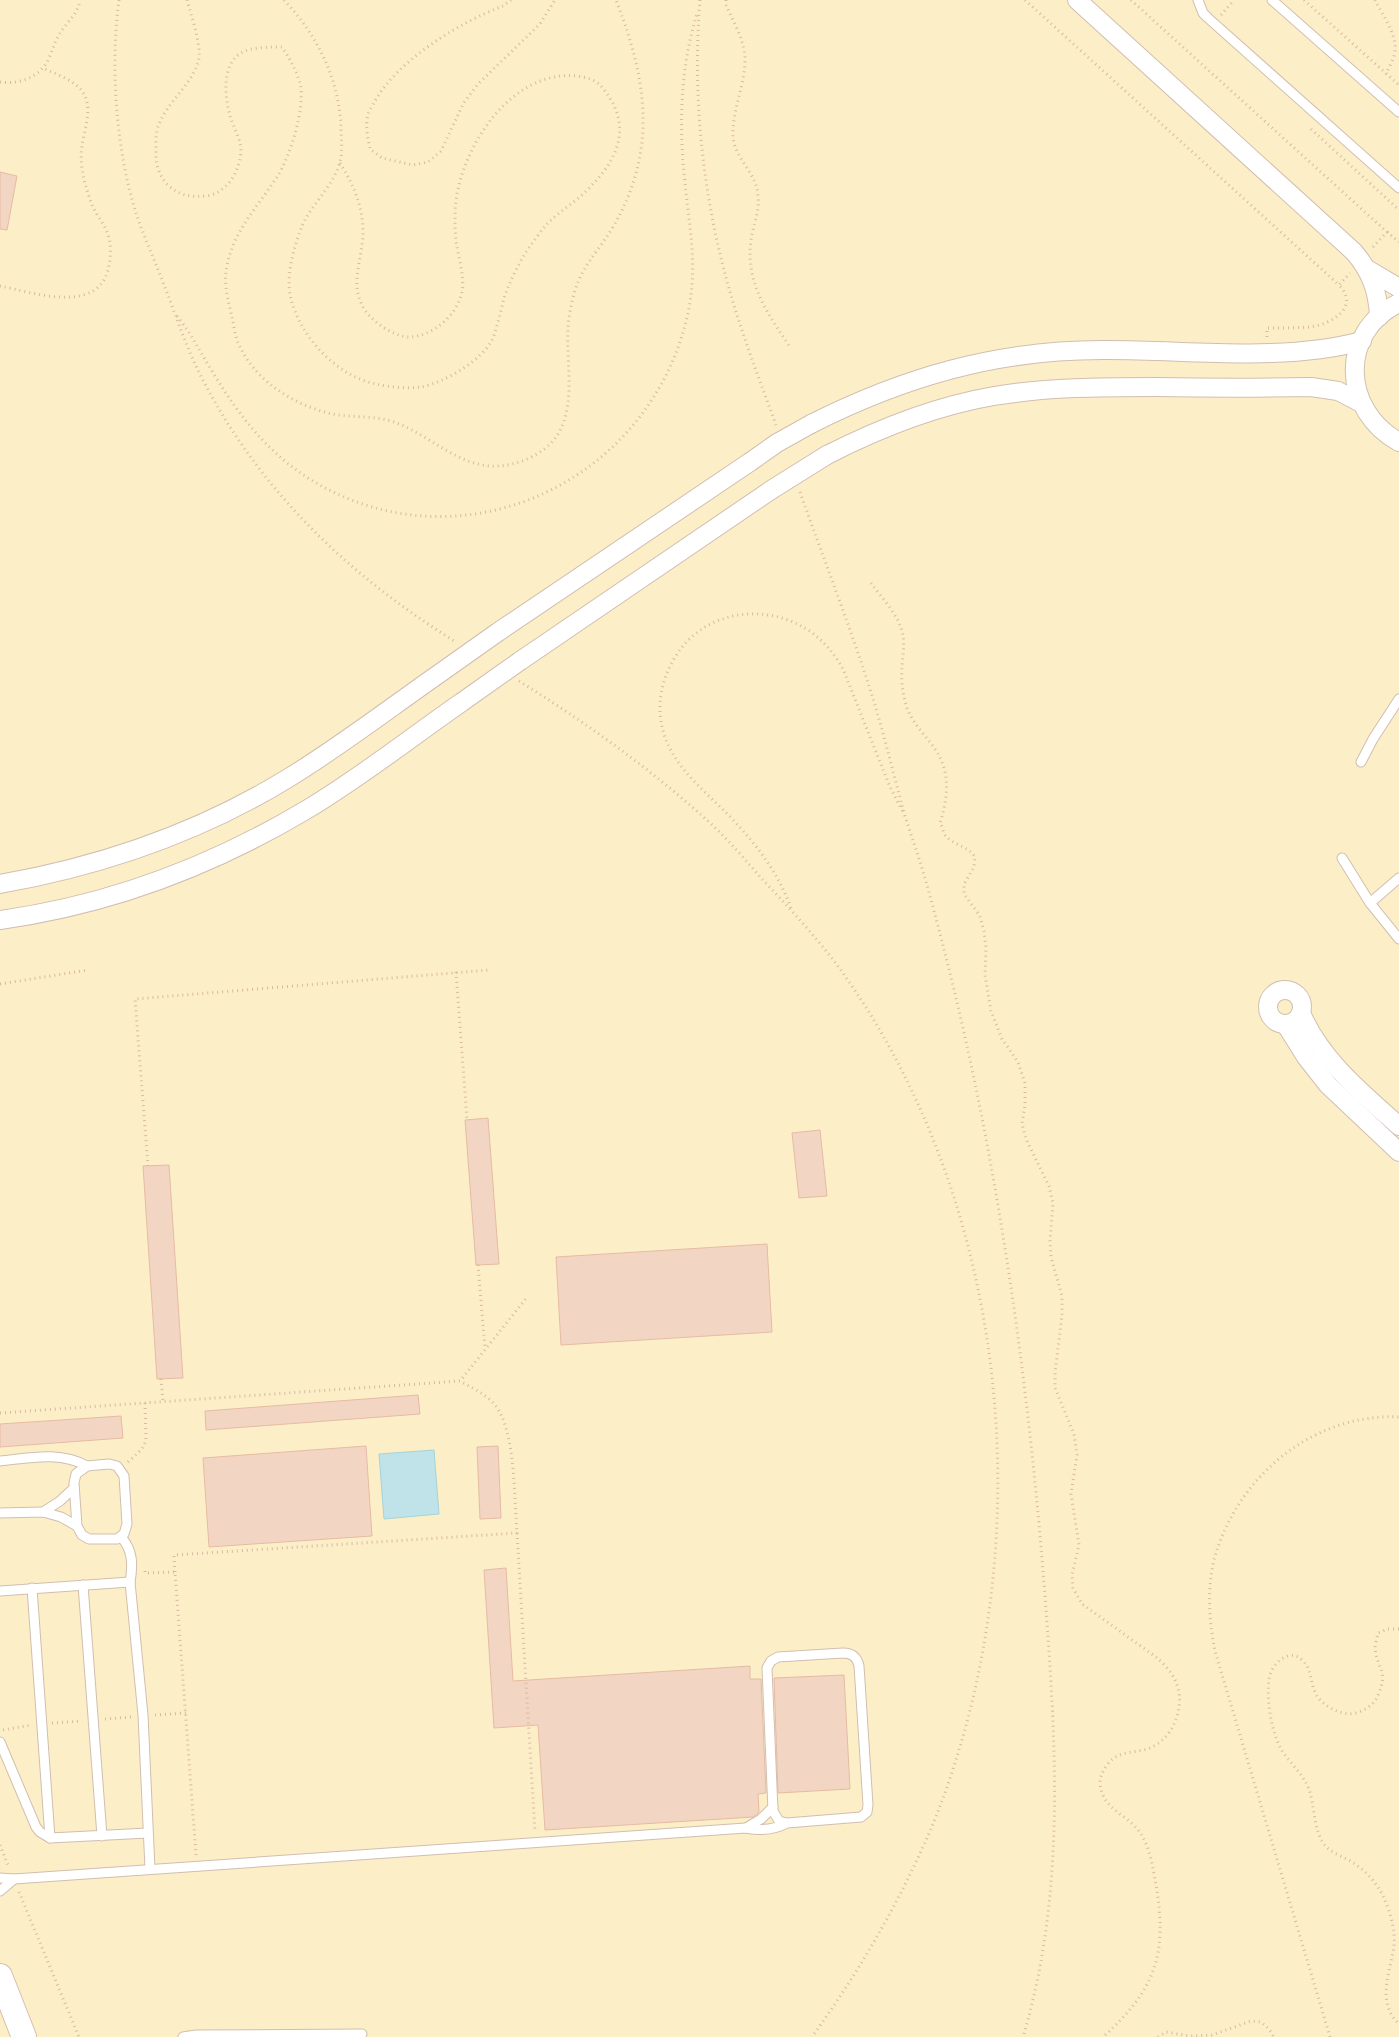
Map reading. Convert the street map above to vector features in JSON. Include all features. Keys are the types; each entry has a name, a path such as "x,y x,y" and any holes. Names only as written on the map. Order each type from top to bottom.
{"main road":[{"path":"0,1976 24,2037"}],"street":[{"path":"1077,0 1345,243 1364,264 1399,288"},
{"path":"1364,264 1376,292 1378,317"},
{"path":"1399,303 1378,317 1370,326 1356,357 1355,369 1355,380 1361,403 1376,426 1399,442"},
{"path":"0,884 60,872 108,859 183,832 254,798 322,757 498,632 777,443 843,408 904,383 983,361 1062,350 1267,353 1326,348 1362,341"},
{"path":"0,920 60,909 122,893 161,880 236,848 272,830 328,796 520,660 771,490 827,456 860,439 919,415 992,397 1026,391 1099,387 1311,387 1338,391 1361,403"},
{"path":"1301,1013 1292,1023 1286,1024 1274,1020 1268,1008 1272,996 1278,992 1291,991 1301,1000 1301,1013 1331,1061 1356,1087 1399,1126"},
{"path":"1286,1024 1306,1057 1328,1085 1399,1152"}],"lane":[{"path":"1198,0 1203,13 1208,18 1399,188"},
{"path":"1272,0 1399,112"},
{"path":"1361,762 1399,699"},
{"path":"1342,858 1370,904 1399,939"},
{"path":"1370,904 1399,878"},
{"path":"0,1461 54,1456 71,1459 87,1466 109,1464 120,1469 124,1476 127,1524 121,1537 89,1540 77,1526 74,1488 76,1474 87,1466"},
{"path":"43,1512 60,1502 74,1488"},
{"path":"0,1513 43,1512 77,1526"},
{"path":"121,1537 130,1549 132,1562 130,1582 143,1716 150,1869"},
{"path":"0,1590 130,1582"},
{"path":"83,1585 102,1836"},
{"path":"32,1588 50,1838"},
{"path":"0,1878 14,1879 746,1828 763,1830 787,1823 858,1818 867,1812 868,1805 859,1666 852,1655 843,1653 782,1657 774,1659 768,1664 766,1672 773,1807 776,1818 787,1823"},
{"path":"0,1742 40,1832 50,1838 148,1833"},
{"path":"746,1828 761,1820 773,1807"},
{"path":"0,1891 14,1879"},
{"path":"182,2037 196,2035 362,2034"}],"path":[{"path":"0,82 26,80 43,68 60,32 77,12 80,0"},
{"path":"119,0 115,54 116,92 122,146 136,212 175,314 204,382 218,409 252,461 306,524 368,581 460,645"},
{"path":"187,0 197,42 199,62 187,85 158,124 156,145 157,169 166,184 178,194 193,197 210,196 223,190 232,179 238,166 241,148 226,100 226,79 232,63 241,52 282,47 293,64 301,87 299,114 291,149 278,176 241,227 231,250 225,275 238,344 252,366 264,380 282,394 329,414 390,421 418,434 470,463 502,467 526,461 552,442 562,424 569,397 568,330 576,283 611,230 625,204 641,153 643,99 631,43 616,0"},
{"path":"284,0 298,15 319,46 331,73 340,106 341,140 340,163 303,223 290,269 290,296 298,318 312,342 327,357 350,374 372,384 421,387 464,368 481,354 492,341 506,294 525,253 546,225 591,187 611,161 621,133 616,109 602,86 590,78 569,76 546,78 506,103 490,120 471,149 462,174 455,207 455,236 463,289 454,312 434,330 408,337 386,329 373,320 362,306 356,286 358,258 363,234 361,216 354,184 340,163"},
{"path":"511,0 503,6 450,31 432,44 382,89 368,115 367,133 370,149 382,158 413,165 428,162 441,151 463,104 478,84 540,24 554,0"},
{"path":"700,0 698,58 701,148 712,217 730,292 779,434"},
{"path":"726,0 726,5 743,44 745,62 734,117 733,139 740,158 752,175 758,195 757,215 751,240 749,266 757,292 790,348"},
{"path":"1025,0 1344,290 1347,297 1347,304 1344,310 1325,323 1311,327 1267,328 1267,353"},
{"path":"1131,0 1399,242"},
{"path":"1304,0 1399,85"},
{"path":"1375,0 1394,40 1395,51 1386,74"},
{"path":"175,314 191,333 227,395 251,429 268,447 308,478 353,500 400,513 450,516 499,510 523,503 567,482 607,454 640,418 666,377 684,331 689,307 693,268 691,225 682,147 683,90 691,33 699,8"},
{"path":"0,286 59,297 78,296 87,294 105,279 110,262 107,232 94,208 82,165 81,148 88,104 86,98 75,85 43,68"},
{"path":"1339,284 1364,264 1387,232"},
{"path":"799,490 869,687 930,897 951,979 988,1155 1018,1336 1037,1500 1051,1693 1055,1790 1054,1838 1046,1933 1023,2037"},
{"path":"871,583 897,620 903,634 902,671 908,709 918,728 936,750 945,766 946,805 940,823 946,836 959,845 969,848 975,857 974,867 964,884 964,894 980,916 986,948 985,975 991,1011 1002,1039 1018,1062 1025,1083 1025,1105 1022,1124 1026,1139 1049,1186 1053,1203 1050,1241 1051,1257 1062,1296 1055,1388 1074,1434 1077,1455 1072,1494 1078,1545 1072,1575 1073,1588 1082,1604 1156,1656 1167,1667 1175,1679 1180,1692 1177,1718 1165,1737 1148,1749 1117,1755 1103,1771 1100,1780 1103,1798 1138,1831 1146,1845 1153,1869 1160,1910 1161,1938 1155,1966 1138,2001 1126,2016 1103,2037"},
{"path":"792,909 775,873 738,825 684,772 672,754 664,734 660,706 665,678 678,653 697,632 716,621 739,614 770,615 799,624 824,643 835,655 843,669 890,787 906,819"},
{"path":"517,680 606,738 711,824 792,909 846,977 901,1070 939,1157 955,1202 979,1294 994,1388 998,1474 995,1560 987,1628 978,1677 951,1774 927,1836 892,1912 863,1963 812,2037"},
{"path":"0,984 88,970"},
{"path":"148,1166 134,1000 489,970"},
{"path":"456,972 467,1120"},
{"path":"478,1265 484,1348"},
{"path":"460,1381 484,1348 528,1296"},
{"path":"161,1379 163,1401"},
{"path":"0,1413 460,1381 484,1395 495,1405 503,1419 509,1436 517,1533 536,1842"},
{"path":"120,1469 142,1449 146,1441 146,1402"},
{"path":"1330,2037 1215,1651 1211,1628 1210,1584 1216,1554 1230,1519 1241,1499 1270,1465 1294,1447 1327,1430 1370,1418 1399,1417"},
{"path":"197,1866 174,1555 517,1533"},
{"path":"132,1562 145,1562 145,1573 175,1572"},
{"path":"1399,1630 1388,1629 1378,1633 1375,1647 1384,1673 1383,1685 1377,1698 1367,1709 1352,1714 1339,1712 1325,1705 1315,1694 1310,1669 1302,1659 1292,1656 1283,1658 1274,1665 1269,1679 1270,1718 1274,1737 1284,1755 1300,1772 1309,1789 1319,1834 1324,1844 1366,1872 1380,1890 1389,1910 1394,1944 1385,1988 1390,2014 1399,2024"},
{"path":"0,1845 79,2037"},
{"path":"1158,2037 1166,2032 1190,2036 1212,2035 1251,2022 1261,2022 1274,2037"}],"sand":[{"path":"0,0 1399,0 1399,2037 0,2037"}],"water":[{"path":"434,1450 439,1514 384,1519 379,1454"}],"building":[{"path":"0,172 17,176 7,230 0,229"},
{"path":"488,1118 499,1264 476,1265 465,1120"},
{"path":"820,1130 827,1196 799,1198 792,1133"},
{"path":"169,1165 183,1378 157,1379 143,1166"},
{"path":"767,1244 772,1332 561,1345 556,1257"},
{"path":"418,1395 420,1414 206,1430 205,1411"},
{"path":"121,1416 123,1438 0,1447 0,1424"},
{"path":"366,1446 372,1536 209,1547 203,1458"},
{"path":"498,1446 501,1518 480,1519 477,1447"},
{"path":"506,1568 513,1681 750,1666 750,1679 761,1679 766,1793 758,1794 759,1812 753,1817 545,1830 538,1725 494,1728 484,1570"},
{"path":"844,1675 850,1789 778,1793 774,1678"}]}
